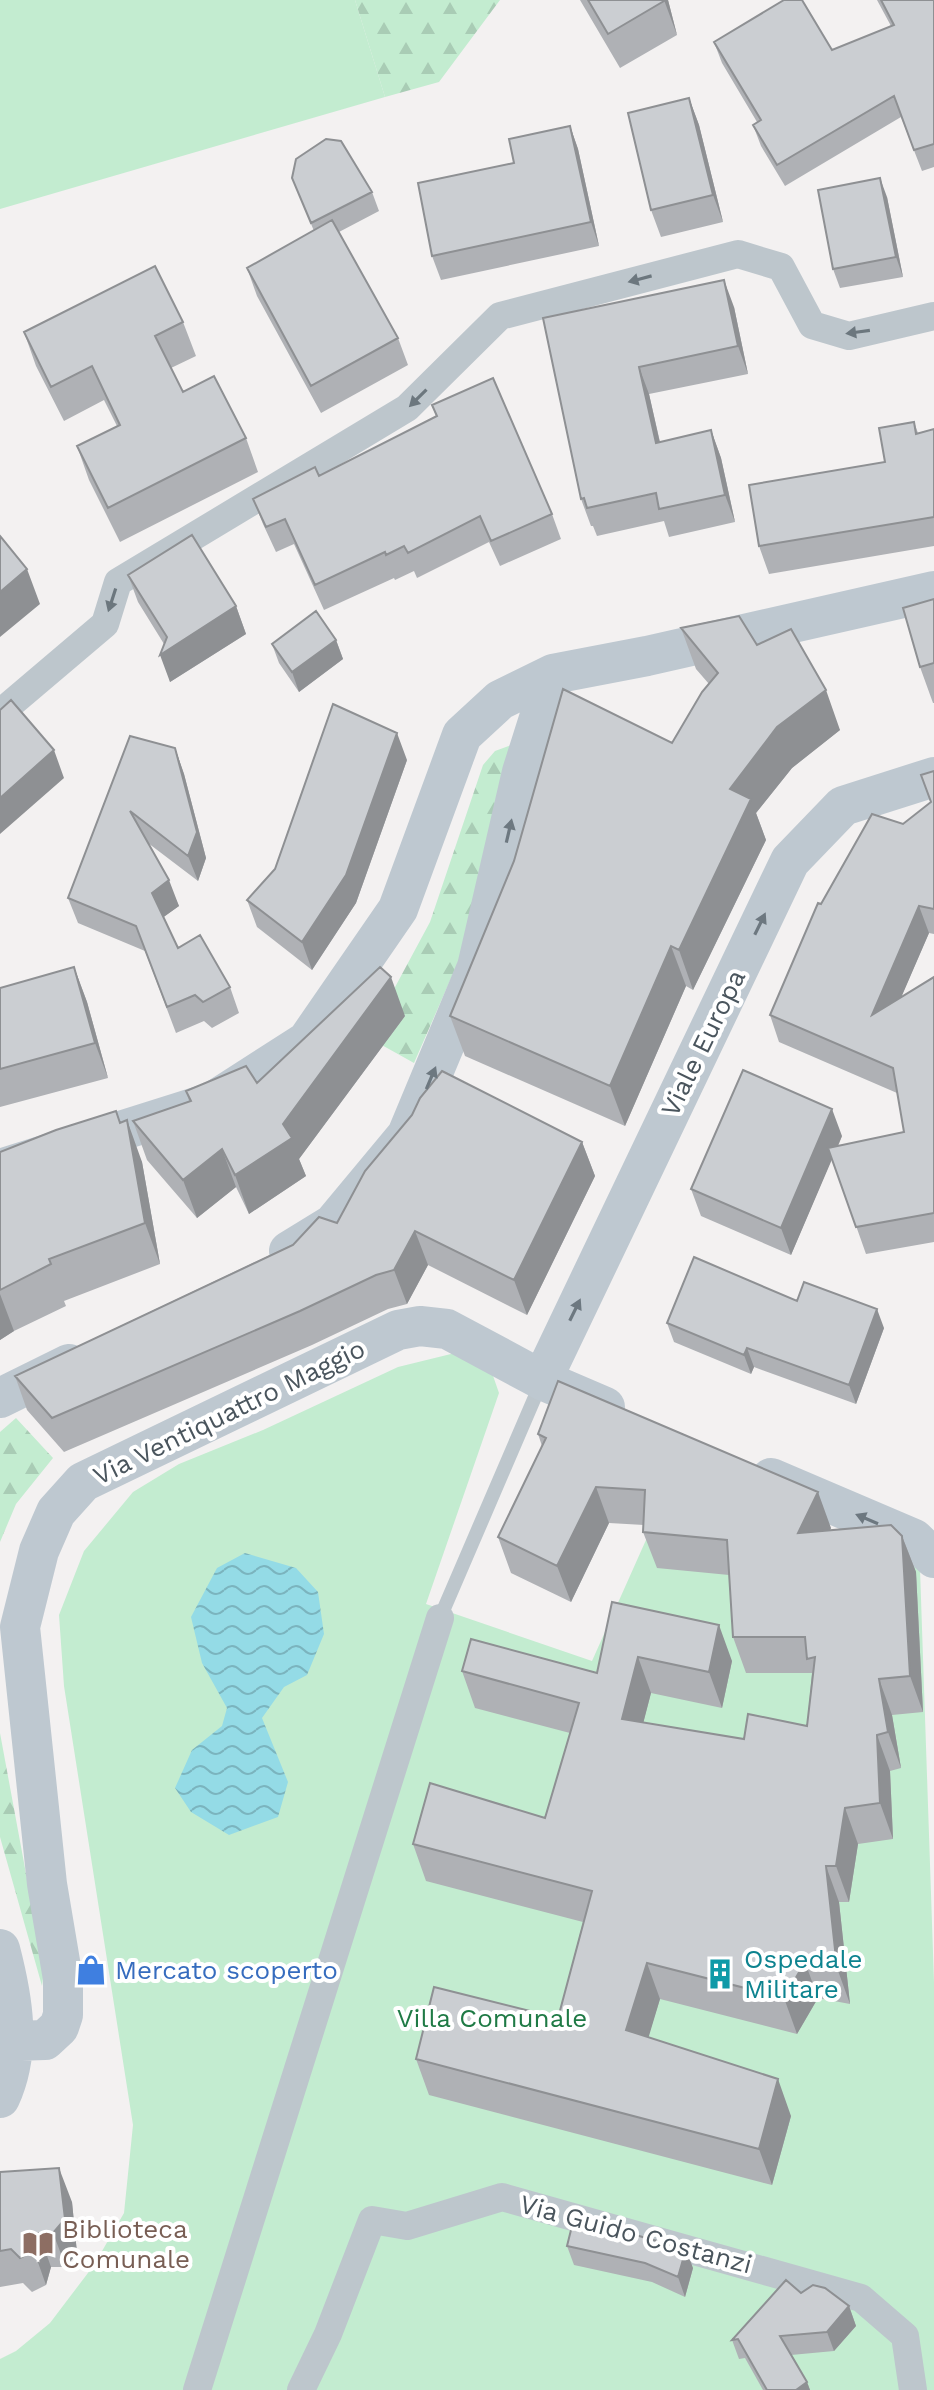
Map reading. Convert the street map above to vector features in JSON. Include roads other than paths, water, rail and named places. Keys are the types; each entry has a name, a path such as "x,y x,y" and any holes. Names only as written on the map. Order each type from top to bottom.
{"street":[{"path":"0,713 105,624 118,582 407,408 500,316 738,254 781,267 812,325 849,336 934,316"},
{"path":"0,1169 212,1102 307,1041 398,909 462,735 500,700 553,674 647,656 934,591"},
{"path":"252,1273 333,1224 407,1135 477,967 522,772 553,674"},
{"name":"Viale Europa","path":"542,1380 790,861 843,806 934,777"},
{"name":"Via Ventiquattro Maggio","path":"14,2041 45,2040 59,2027 63,2015 63,1979 47,1884 20,1627 39,1551 56,1512 83,1482 116,1464 398,1330 420,1326 447,1329 542,1380"},
{"path":"0,1398 101,1348"},
{"path":"542,1380 642,1423"},
{"path":"742,1466 914,1539 934,1558"},
{"path":"197,2390 440,1618"},
{"path":"0,1949 14,2009 10,2068 0,2098"},
{"name":"Via Guido Costanzi","path":"301,2390 328,2334 372,2220 407,2226 502,2197 861,2298 905,2336 913,2390"}],"lane":[{"path":"440,1618 542,1380"}],"water":[{"path":"245,1553 296,1568 318,1592 324,1634 307,1675 284,1687 262,1718 288,1782 278,1817 229,1835 191,1812 175,1788 192,1750 222,1726 227,1708 202,1663 191,1617 217,1568"}],"place":[{"name":"Mercato scoperto","path":"91,1970"},
{"name":"Ospedale Militare","path":"720,1974"},
{"name":"Biblioteca Comunale","path":"38,2244"}],"park label":[{"name":"Villa Comunale","path":"492,2018"}]}
